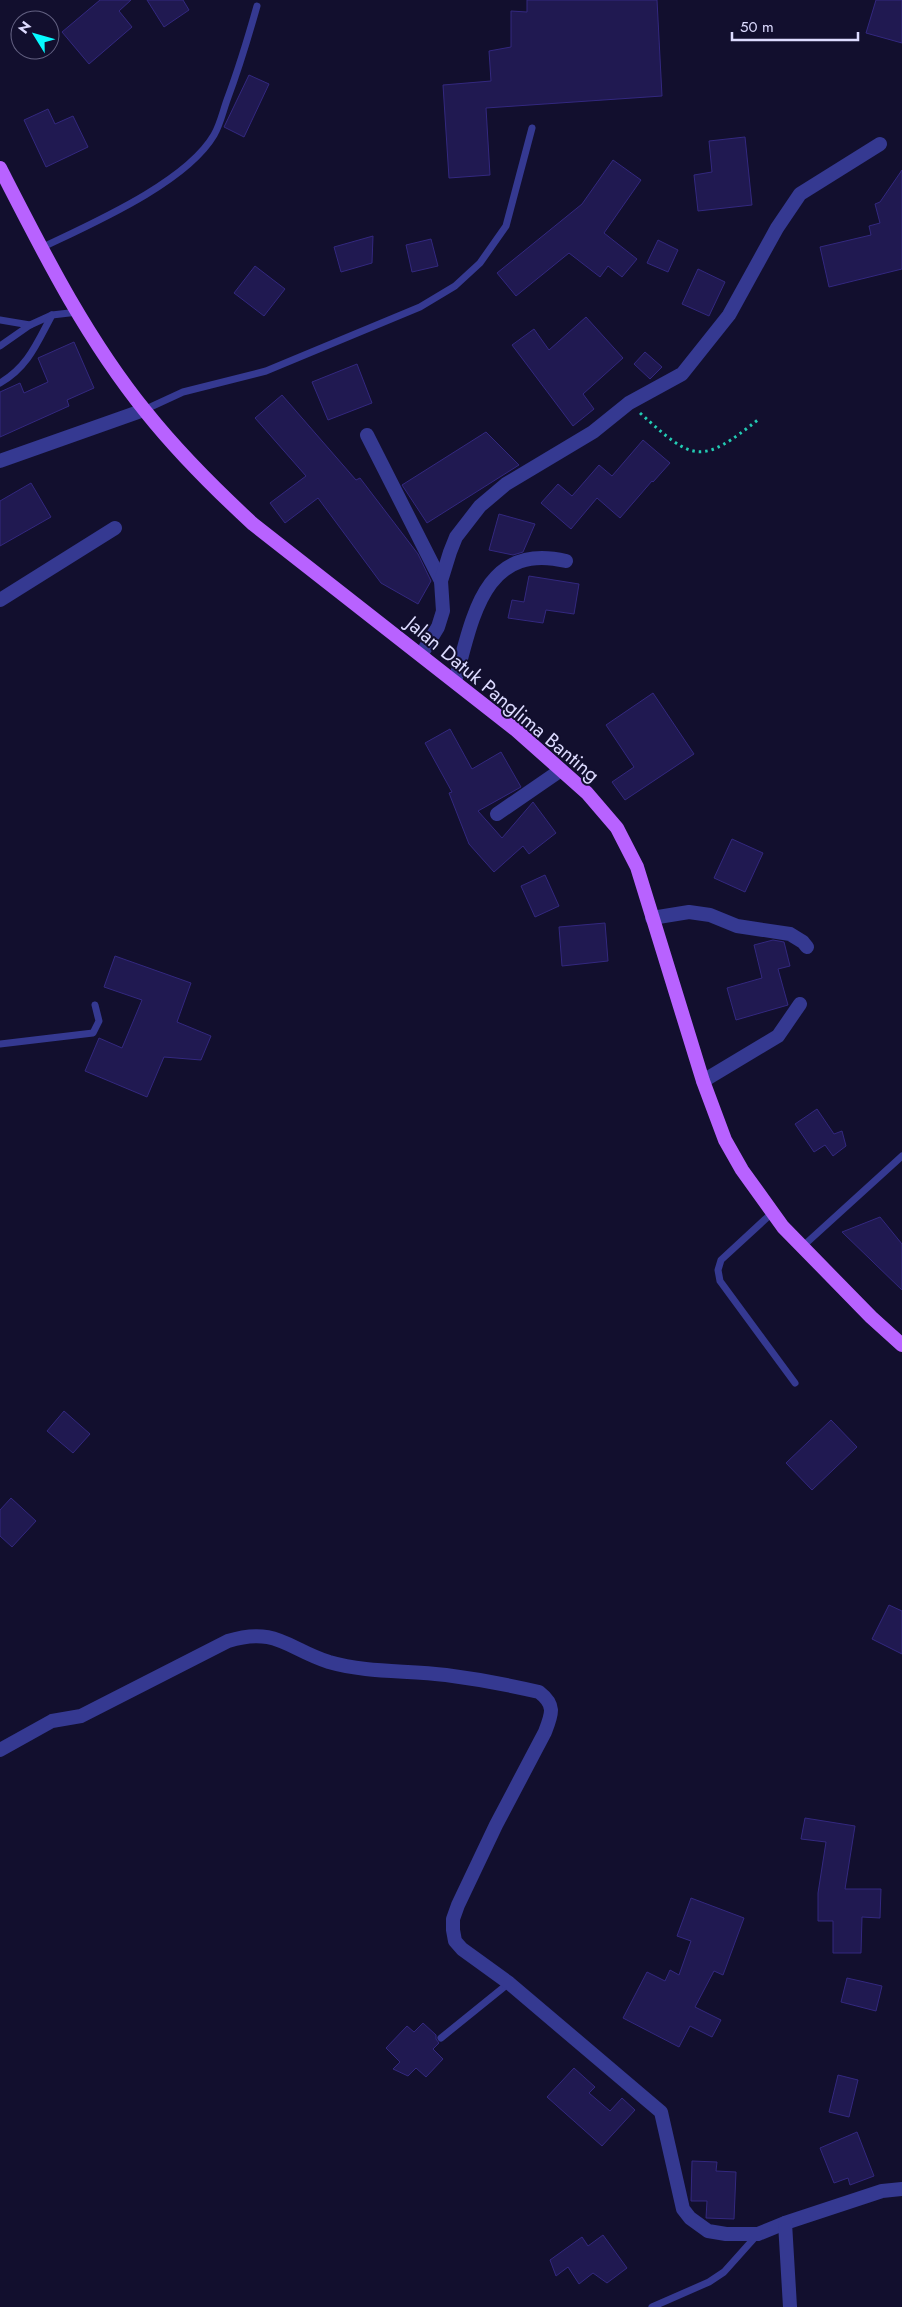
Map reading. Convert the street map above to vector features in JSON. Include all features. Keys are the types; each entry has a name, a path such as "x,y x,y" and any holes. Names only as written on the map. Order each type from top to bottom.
{"main road":[{"name":"Jalan Datuk Panglima Banting","path":"0,168 41,248 78,312 144,410 202,474 253,524 455,681 561,770 587,793 617,828 636,867 703,1081 725,1140 746,1176 772,1213 802,1248 902,1345"}],"street":[{"path":"421,655 438,627 443,611 441,581 456,537 480,506 506,484 593,432 628,403 682,374 729,315 778,228 800,194 880,144"},
{"path":"0,461 144,410"},
{"path":"367,435 441,581"},
{"path":"0,600 115,528"},
{"path":"455,681 478,603 492,579 507,568 528,558 549,557 566,561"},
{"path":"497,814 561,770"},
{"path":"652,918 689,912 710,915 737,926 790,934 803,942 806,947"},
{"path":"703,1081 778,1036 800,1004"},
{"path":"0,1750 52,1721 81,1716 228,1641 241,1637 256,1636 286,1641 326,1661 353,1668 388,1673 445,1675 539,1692 548,1699 552,1716 496,1825 453,1919 455,1941 462,1949 509,1983 661,2112 683,2209 690,2218 708,2231 726,2234 758,2234 785,2223 882,2191 902,2189"},
{"path":"785,2223 790,2307"}],"lane":[{"path":"41,248 86,226 158,185 182,169 204,150 215,134 243,58 257,6"},
{"path":"144,410 183,392 266,371 420,308 455,286 480,264 506,226 532,128"},
{"path":"0,346 30,325 52,315 78,312"},
{"path":"0,383 16,374 31,354 52,315"},
{"path":"0,320 30,325"},
{"path":"0,1044 93,1033 100,1021 95,1005"},
{"path":"802,1248 902,1156"},
{"path":"772,1213 722,1260 718,1270 720,1281 795,1383"},
{"path":"441,2038 509,1983"},
{"path":"652,2307 709,2282 724,2272 758,2234"}],"path":[{"path":"628,403 672,442 688,450 703,452 714,450 729,442 759,419"}],"building":[{"path":"100,0 131,0 119,11 132,27 89,64 62,32"},
{"path":"147,0 183,0 189,10 164,27"},
{"path":"527,0 657,0 662,96 486,108 490,175 449,178 443,85 491,81 489,51 511,47 511,11 527,12"},
{"path":"876,0 902,0 902,43 866,33"},
{"path":"249,75 269,84 244,137 224,127"},
{"path":"48,109 55,124 73,116 88,147 46,167 24,120"},
{"path":"745,137 752,205 698,211 694,175 712,172 709,141"},
{"path":"613,160 641,180 604,233 637,259 622,277 608,266 600,277 569,253 516,296 497,273 582,204"},
{"path":"902,170 902,269 829,287 820,247 871,235 869,226 880,223 875,204 880,202"},
{"path":"373,236 372,263 341,272 334,247"},
{"path":"431,239 438,266 412,272 406,245"},
{"path":"658,240 678,250 668,272 647,263"},
{"path":"255,266 285,289 264,316 234,293"},
{"path":"698,269 725,282 709,316 682,304"},
{"path":"586,317 623,358 583,394 594,409 573,426 512,345 534,329 549,350"},
{"path":"74,342 94,388 67,400 69,406 0,437 0,392 20,383 24,393 48,382 38,358"},
{"path":"645,352 662,367 650,379 634,364"},
{"path":"357,364 372,403 328,420 312,382"},
{"path":"282,395 356,480 360,478 418,554 431,581 418,604 381,583 318,498 285,523 270,503 306,476 255,418"},
{"path":"486,432 519,465 427,523 402,485"},
{"path":"643,440 670,463 620,518 597,498 571,529 541,503 558,484 572,496 599,465 612,476"},
{"path":"31,483 51,517 0,546 0,501"},
{"path":"499,514 535,524 523,552 513,555 489,550"},
{"path":"529,576 579,584 574,614 546,610 543,623 508,618 512,600 524,602"},
{"path":"653,693 694,754 625,800 612,782 634,767 606,725"},
{"path":"450,729 472,769 501,752 521,787 478,811 502,838 533,802 556,833 529,854 523,846 494,872 469,844 449,793 452,792 425,743"},
{"path":"732,839 763,853 745,892 714,878"},
{"path":"545,875 559,906 535,917 521,886"},
{"path":"605,923 608,961 562,966 559,927"},
{"path":"773,940 784,942 790,966 778,969 788,1005 736,1020 727,988 762,978 754,945"},
{"path":"115,956 191,983 177,1022 211,1036 201,1060 164,1057 147,1097 85,1071 99,1038 122,1048 142,1000 104,987"},
{"path":"817,1109 834,1134 842,1131 846,1146 833,1156 825,1145 814,1152 795,1124"},
{"path":"880,1217 902,1244 902,1290 842,1232"},
{"path":"64,1411 90,1434 73,1453 47,1431"},
{"path":"831,1420 857,1447 812,1490 786,1463"},
{"path":"11,1498 36,1521 12,1547 0,1536 0,1510"},
{"path":"889,1605 902,1611 902,1654 872,1639"},
{"path":"805,1818 855,1826 845,1889 881,1889 880,1918 862,1917 861,1953 833,1953 833,1921 818,1921 818,1893 826,1842 801,1839"},
{"path":"691,1898 744,1918 723,1975 714,1971 695,2007 721,2020 712,2037 690,2026 679,2047 623,2018 647,1972 665,1981 670,1970 679,1975 691,1941 677,1936"},
{"path":"847,1978 882,1986 876,2011 841,2002"},
{"path":"423,2023 436,2035 439,2043 433,2049 443,2059 426,2077 416,2068 408,2076 393,2069 400,2062 386,2048 407,2026 414,2032"},
{"path":"574,2068 595,2087 589,2093 610,2111 622,2098 635,2110 602,2146 547,2097"},
{"path":"838,2075 858,2080 849,2117 829,2112"},
{"path":"857,2132 874,2176 850,2185 848,2178 834,2183 820,2148"},
{"path":"692,2161 717,2162 716,2171 736,2172 734,2219 706,2218 707,2201 691,2201"},
{"path":"603,2235 627,2268 607,2283 593,2273 579,2284 568,2267 556,2276 550,2260 582,2237 588,2246"}]}
